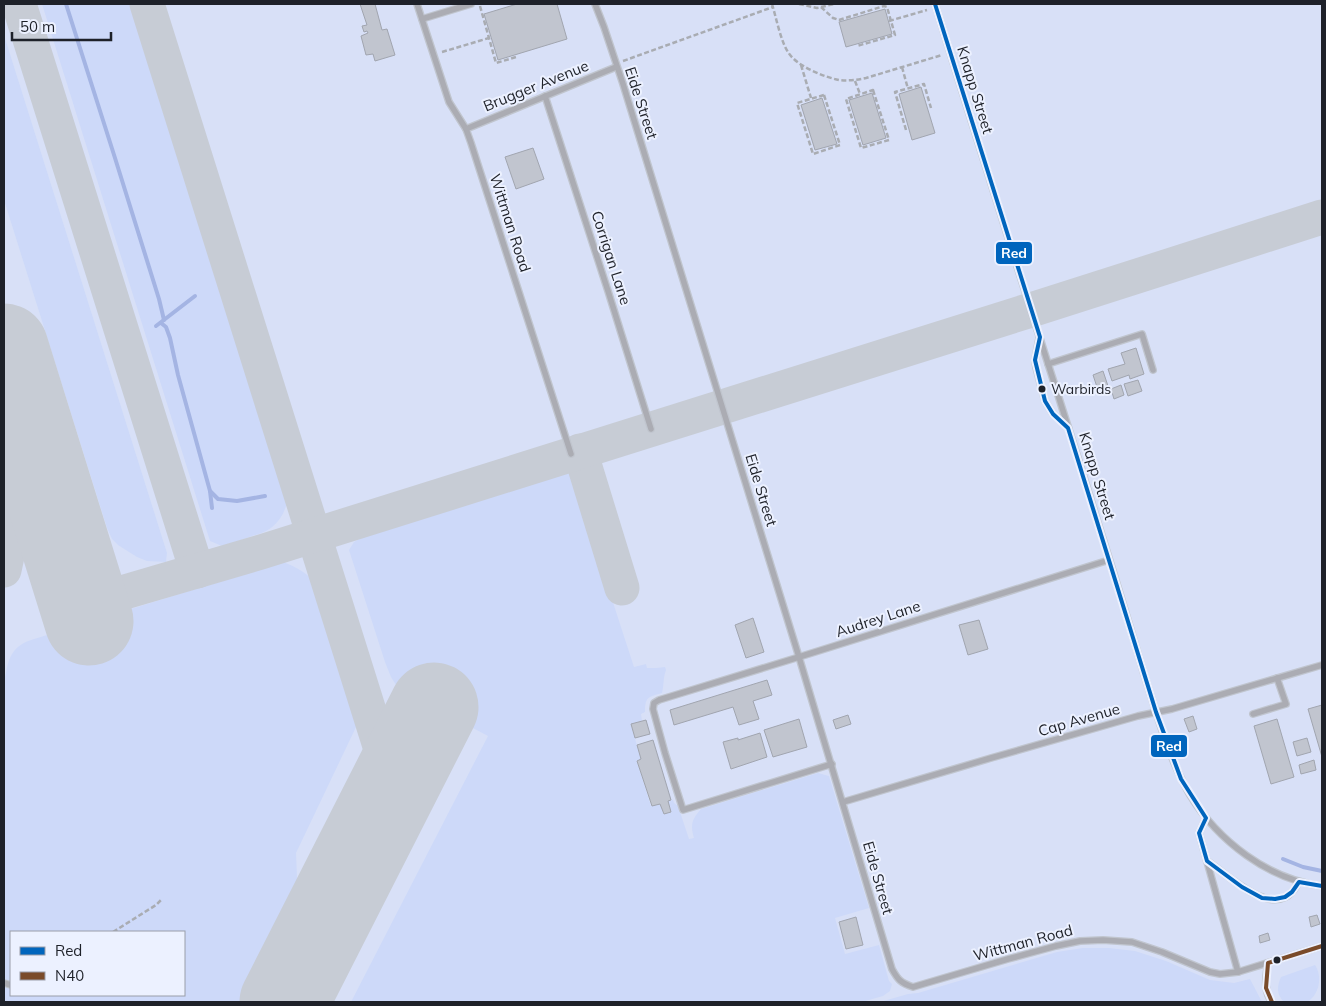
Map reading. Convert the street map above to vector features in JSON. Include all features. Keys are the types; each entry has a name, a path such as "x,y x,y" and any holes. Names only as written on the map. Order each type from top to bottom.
{"lane":[{"name":"Wittman Road","path":"417,4 449,102 466,129 572,454"},
{"path":"422,19 471,4"},
{"name":"Eide Street","path":"595,4 626,93 800,658 892,969 903,984"},
{"name":"Knapp Street","path":"935,5 1156,712 1181,779 1206,818 1221,834 1247,856 1275,872 1299,882 1322,886"},
{"name":"Brugger Avenue","path":"466,129 616,67"},
{"name":"Corrigan Lane","path":"544,96 651,429"},
{"path":"1048,364 1142,334 1153,370"},
{"path":"1040,337 1036,367 1045,401 1053,414 1068,428"},
{"name":"Audrey Lane","path":"832,764 683,810 664,753 654,706 659,700 800,658 1110,560"},
{"name":"Cap Avenue","path":"843,802 1000,755 1172,709 1322,665"},
{"path":"1253,714 1286,704 1277,678"},
{"path":"1206,818 1199,833 1238,972"},
{"path":"1207,861 1242,887 1262,898 1274,899 1285,897 1292,892 1299,882"},
{"name":"Wittman Road","path":"903,984 913,987 1056,946 1080,941 1132,942 1210,972 1220,974 1238,972 1322,946"},
{"path":"1268,963 1264,982 1267,996 1272,1002"}],"path":[{"path":"479,4 496,63 516,57"},
{"path":"799,4 817,8 834,4"},
{"path":"616,67 624,61 772,5 789,54 801,64 831,78 855,80 950,52"},
{"path":"890,21 935,5"},
{"path":"821,7 833,18 839,20 884,6 887,7 895,35 857,46"},
{"path":"434,54 489,38"},
{"path":"801,64 811,99"},
{"path":"902,67 908,88"},
{"path":"855,80 860,94"},
{"path":"906,130 895,92 924,84 931,108"},
{"path":"873,90 889,140 861,148 846,99 860,94 873,90"},
{"path":"824,95 840,145 813,154 797,104 811,99 824,95"},
{"path":"115,931 161,900"}],"shaded area":[{"path":"4,4 1322,4 1322,1002 4,1002"},
{"path":"42,4 136,4 287,484 288,497 284,511 277,522 266,531 222,546 210,541"},
{"path":"4,35 167,553 166,562 147,561 137,557 118,545 112,539 107,528 4,200"},
{"path":"569,467 634,667 646,664 647,668 665,667 666,670 662,693 654,695 647,700 645,712 641,714 642,721 631,725 641,759 637,761 651,806 660,804 664,814 671,812 668,801 673,800 678,806 689,839 694,838 693,822 701,809 818,773 829,776 869,908 835,918 845,954 879,945 889,981 892,984 890,991 883,996 862,1002 351,1002 488,736 401,690 396,685 385,662 349,550 354,542 401,521"},
{"path":"283,562 302,571 318,586 356,703 357,725 296,853 298,904 249,1002 4,1002 4,986 10,987 10,996 185,996 185,931 10,931 10,982 4,980 4,684 8,663 13,652 23,643"},
{"path":"1083,948 1135,951 1166,961 1210,980 1234,983 1250,979 1262,1002 880,1002 918,993 1057,952"},
{"path":"1315,965 1319,975 1319,985 1311,999 1307,1002 1284,1002 1278,990 1281,977"}],"building":[{"path":"360,4 375,4 382,30 387,29 395,55 375,61 373,54 366,55 361,36 368,33 367,31 364,32 362,26 367,25"},
{"path":"517,4 557,4 567,39 498,60 484,14"},
{"path":"885,9 892,34 846,47 839,22"},
{"path":"921,87 935,133 912,140 899,94"},
{"path":"872,93 886,138 863,145 849,100"},
{"path":"822,98 837,144 815,150 801,105"},
{"path":"533,148 544,179 516,189 505,157"},
{"path":"1136,348 1144,374 1130,379 1129,375 1112,381 1108,369 1125,364 1121,353"},
{"path":"1103,371 1108,386 1098,390 1093,375"},
{"path":"1138,380 1142,391 1128,396 1124,384"},
{"path":"1121,385 1124,395 1114,399 1111,389"},
{"path":"753,618 764,652 746,658 735,625"},
{"path":"979,620 988,649 968,655 959,625"},
{"path":"767,680 772,695 753,701 759,719 739,725 733,707 674,725 670,710"},
{"path":"1322,705 1322,757 1308,709"},
{"path":"848,715 851,724 836,729 833,720"},
{"path":"1193,716 1197,729 1189,732 1184,719"},
{"path":"799,719 807,747 773,757 764,730"},
{"path":"1277,719 1294,777 1271,784 1254,726"},
{"path":"646,720 650,734 635,738 631,724"},
{"path":"760,733 767,757 731,769 723,742 738,738 738,740"},
{"path":"1307,738 1311,752 1297,756 1293,742"},
{"path":"653,740 671,800 668,801 671,812 664,814 660,804 652,806 637,761 641,759 637,745"},
{"path":"1314,760 1316,770 1301,774 1299,765"},
{"path":"1317,915 1320,924 1311,927 1309,917"},
{"path":"856,917 863,945 846,949 839,922"},
{"path":"1268,933 1270,940 1260,943 1259,936"}],"waterway":[{"path":"66,4 164,320"},
{"path":"156,326 195,296"},
{"path":"161,323 166,327 170,338 178,375 210,491 218,499 237,501 265,496"},
{"path":"210,491 212,508"},
{"path":"1283,859 1303,867 1322,871"}],"taxiway":[{"path":"19,4 197,571"},
{"path":"147,4 380,746 389,782 381,811"},
{"path":"84,604 261,552 1322,217"},
{"path":"580,451 622,588"},
{"path":"4,570 13,528 37,455"}],"runway":[{"path":"4,348 89,621"},
{"path":"284,1002 434,707"}],"transit line":[{"name":"Red","path":"935,4 1040,337 1035,360 1045,401 1053,414 1068,428 1156,712 1181,779 1206,818 1199,833 1207,861 1242,887 1262,898 1275,899 1285,897 1292,892 1299,882 1322,886"},
{"name":"N40","path":"1272,1002 1266,988 1268,963 1322,946"}],"place":[{"name":"Warbirds","path":"1042,389"}]}
